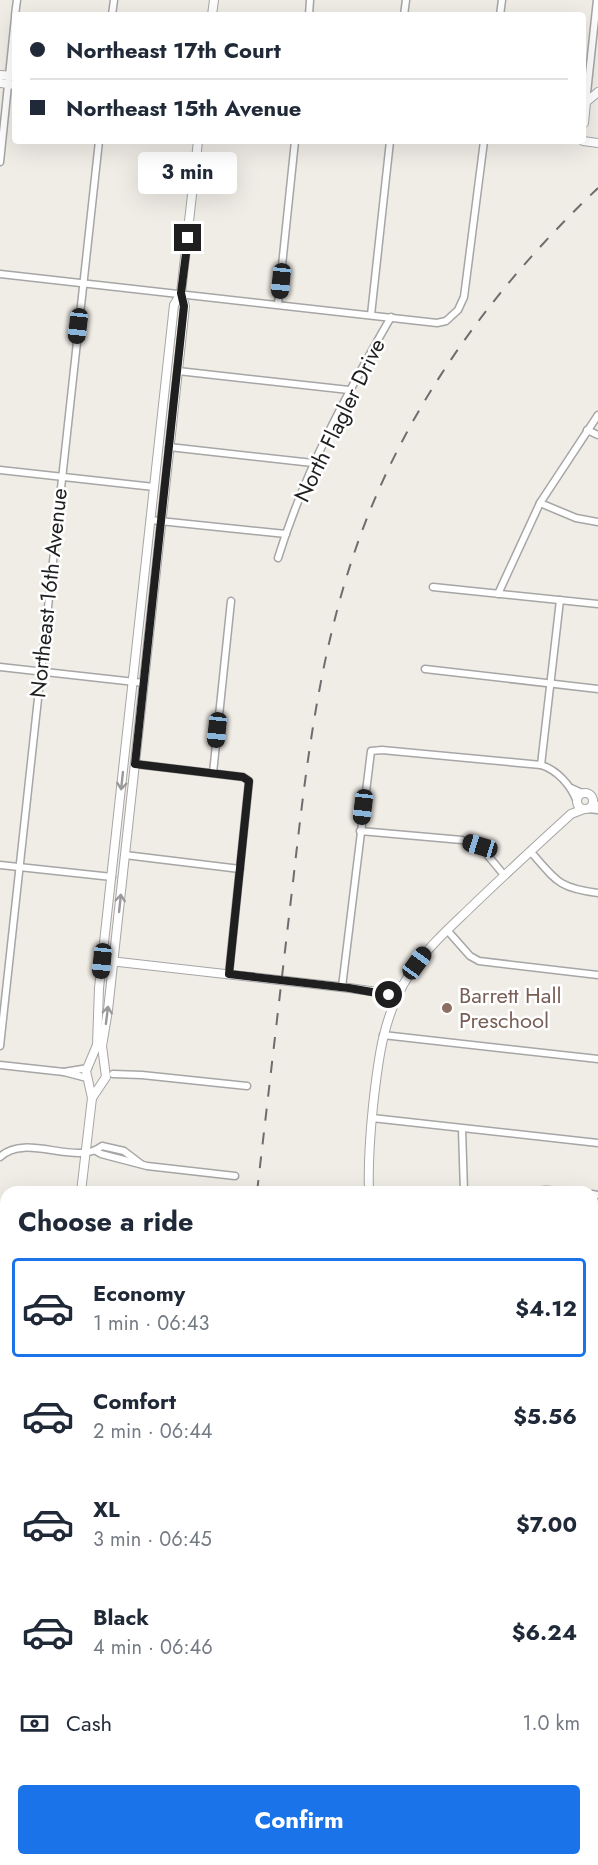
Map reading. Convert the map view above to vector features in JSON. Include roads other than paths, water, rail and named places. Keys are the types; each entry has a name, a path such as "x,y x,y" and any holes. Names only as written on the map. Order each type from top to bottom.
{"street":[{"path":"586,102 597,0"},
{"path":"0,162 12,55"},
{"path":"0,75 10,81"},
{"path":"586,102 598,92"},
{"name":"Northeast 16th Avenue","path":"0,1046 99,144"},
{"path":"92,1098 106,1077 102,1046 178,371 184,306 181,293 198,144"},
{"path":"279,304 295,144"},
{"path":"370,315 390,144"},
{"path":"0,274 437,323 446,321 458,310 467,282 484,144"},
{"path":"82,1186 92,1098 87,1079 97,1045 102,961 174,305 181,293"},
{"name":"North Flagler Drive","path":"278,558 313,463 349,390 391,317"},
{"path":"178,371 349,390"},
{"path":"498,594 540,503 598,415"},
{"path":"587,430 598,435"},
{"path":"169,447 313,463"},
{"path":"0,470 154,487"},
{"path":"540,503 576,518 598,522"},
{"path":"150,520 286,534"},
{"path":"433,587 598,604"},
{"path":"541,765 560,600"},
{"path":"213,773 231,601"},
{"path":"0,667 144,683"},
{"path":"425,669 598,689"},
{"path":"342,987 371,751 382,750 541,765 552,768 571,788 581,806"},
{"path":"135,764 243,777 249,781 229,974"},
{"path":"571,788 594,797"},
{"path":"581,806 578,796 594,797"},
{"path":"369,1186 372,1118 383,1035 396,998 409,974 447,930 504,875 571,814 594,797"},
{"path":"360,831 462,840 480,846 504,875"},
{"path":"530,851 556,880 567,888 598,892"},
{"path":"125,855 240,869"},
{"path":"0,865 112,877"},
{"path":"447,930 470,957 479,962 598,975"},
{"path":"102,961 342,987 377,992 396,998"},
{"path":"383,1035 598,1059"},
{"path":"64,1071 96,1064 113,1074 248,1086"},
{"path":"0,1065 64,1071 94,1083 102,1082 113,1074"},
{"path":"372,1118 598,1143"},
{"path":"462,1129 464,1186"},
{"path":"0,1157 7,1150 32,1148 86,1152 102,1146 124,1151 141,1164 158,1168 235,1176"}],"railway":[{"path":"258,1186 310,743 327,652 351,562 387,471 436,383 464,341 527,261 598,188"}],"place":[{"name":"Barrett Hall Preschool","path":"447,1008"}]}
